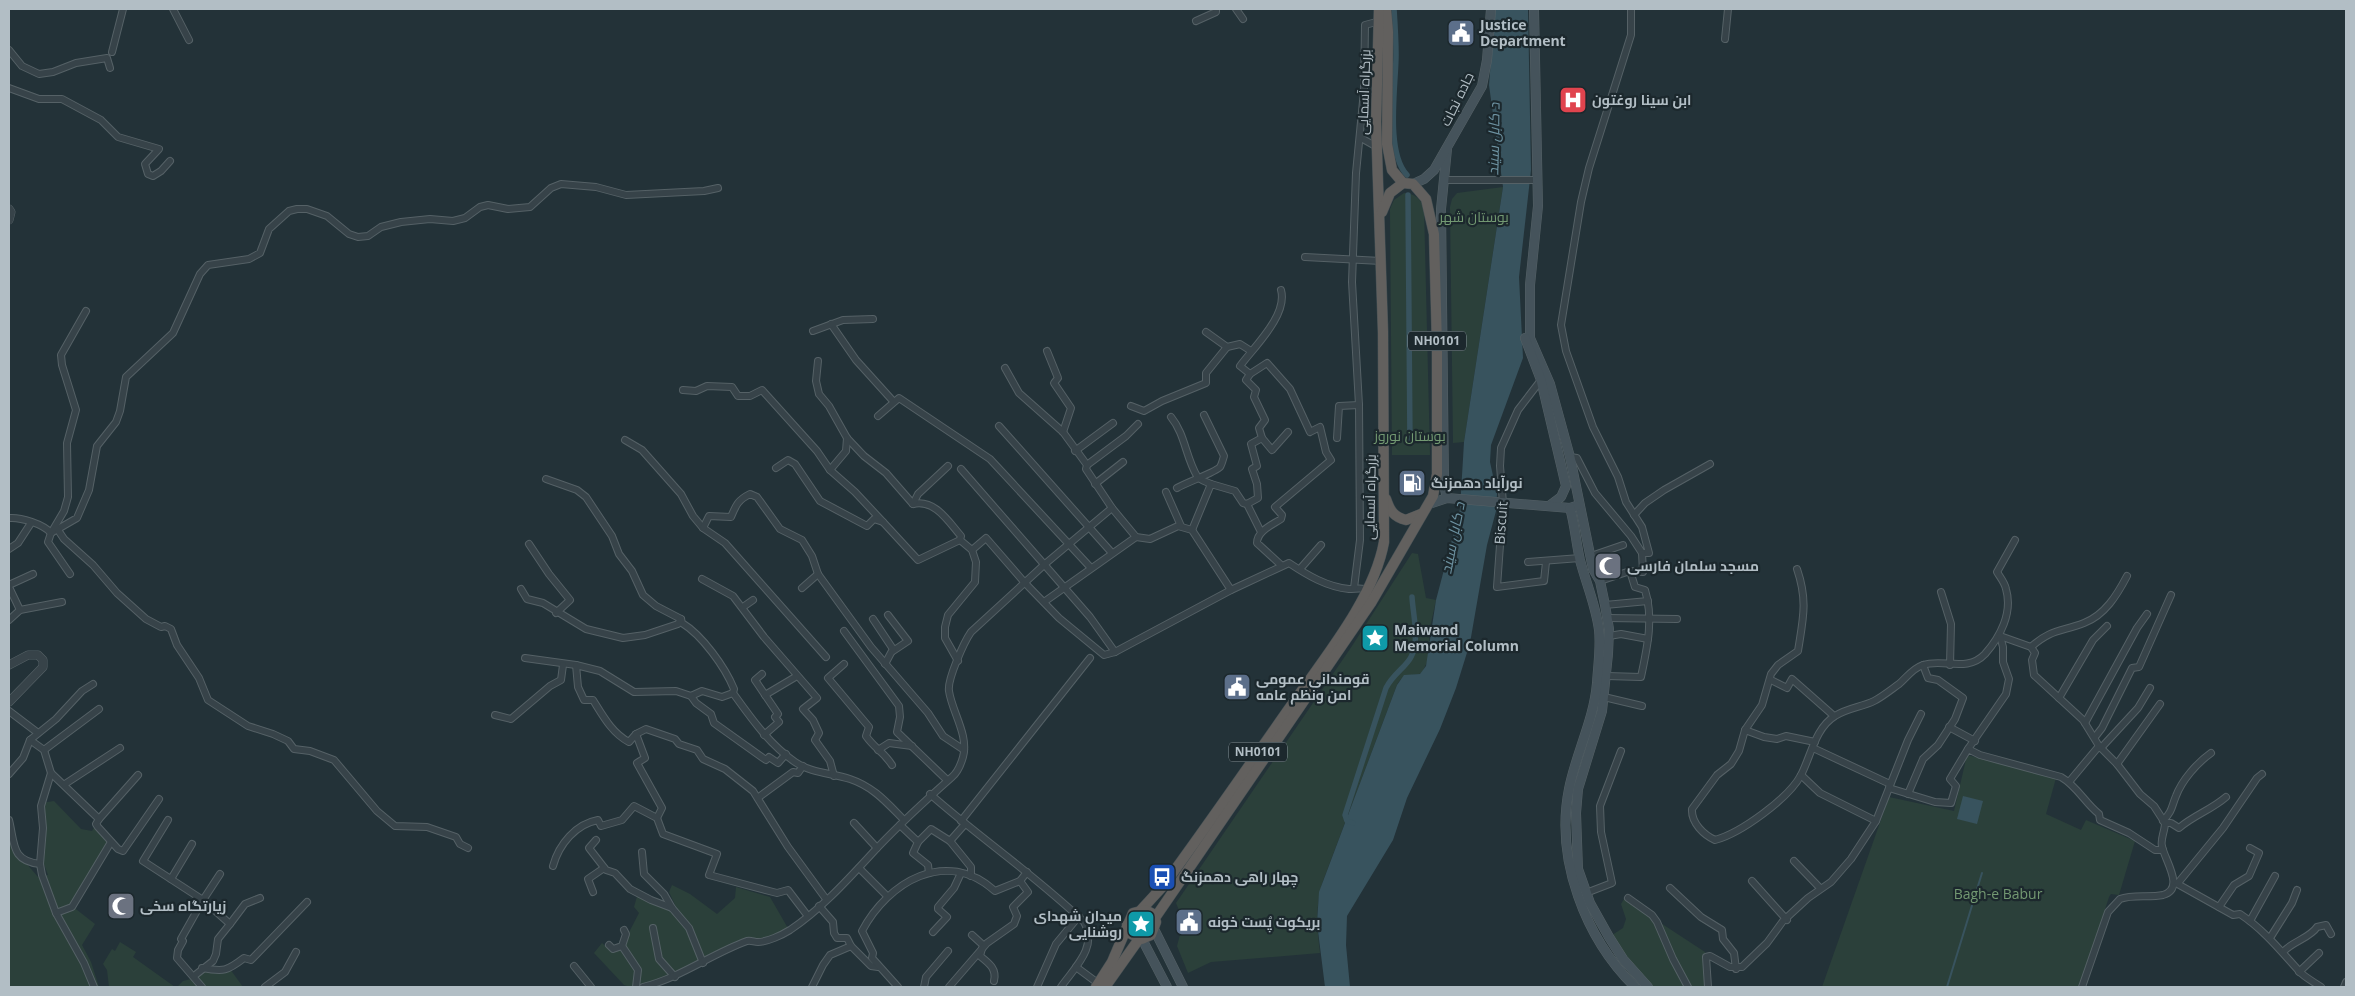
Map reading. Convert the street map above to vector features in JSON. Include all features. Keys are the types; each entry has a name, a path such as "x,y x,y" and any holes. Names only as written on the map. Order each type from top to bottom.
{"highway":[{"name":"بزرگراه آسمایی","path":"1141,910 1164,885 1217,812 1369,590 1382,555 1384,542 1384,494 1382,261 1377,147 1379,9"},
{"name":"بزرگراه آسمایی","path":"1155,918 1371,603 1421,514 1429,504 1436,484 1438,474 1437,345 1434,234 1426,199 1396,177 1392,170 1387,144 1388,40 1386,9"},
{"name":"NH0101","path":"1380,216 1390,193 1408,184"},
{"name":"NH0101","path":"1384,494 1391,512 1396,517 1406,520 1421,514"},
{"name":"NH0101","path":"1100,986 1133,913 1141,910"},
{"path":"1100,986 1141,939 1154,931 1155,918 1149,912 1141,910"},
{"path":"1127,925 1131,934 1141,939"}],"main road":[{"name":"جاده نجات","path":"1408,184 1424,179 1434,170 1477,96 1484,77 1491,9"},
{"path":"1534,9 1538,156 1525,284 1525,339 1541,380 1566,486 1565,492 1561,497 1548,506"},
{"path":"1447,149 1441,209 1444,485 1447,498"},
{"path":"1535,183 1538,206 1530,284 1530,338 1550,384 1570,457 1593,569 1600,581 1606,604 1609,636 1604,697 1578,789 1576,813 1578,870 1586,893 1615,948 1648,987"},
{"path":"1429,504 1447,498 1570,508 1581,505"},
{"path":"1570,508 1580,558 1600,632 1597,685 1592,711 1569,789 1566,814 1569,865 1594,933 1614,964 1635,987"},
{"path":"1154,931 1183,986"},
{"path":"1141,939 1167,987"}],"street":[{"path":"112,52 123,9"},
{"path":"173,9 189,40"},
{"path":"1196,21 1216,12 1216,9"},
{"path":"1236,9 1243,18"},
{"path":"1631,9 1631,35 1589,168 1583,193 1561,325 1566,351 1589,417 1618,477 1626,502 1642,527 1649,545 1649,553 1642,553"},
{"path":"1725,39 1728,9"},
{"path":"1354,588 1360,540 1358,405 1352,282 1356,173 1361,138 1365,25 1380,21"},
{"path":"9,50 22,66 39,74 53,72 76,63 91,62 103,58 106,58 110,68"},
{"path":"9,88 38,99 62,99 101,120 118,137 159,149 145,164 148,174 153,176 161,171 170,161"},
{"path":"1361,138 1377,147"},
{"path":"1444,180 1498,180 1535,183"},
{"path":"50,533 77,518 89,490 98,446 116,422 124,395 126,377 173,333 200,274 208,265 249,259 260,253 269,229 288,211 307,208 327,216 349,234 358,237 368,236 381,227 401,222 453,221 465,218 488,205 508,209 530,207 551,188 561,184 596,187 626,195 704,191 718,188"},
{"path":"9,209 11,212 9,220"},
{"path":"1305,257 1382,261"},
{"path":"1250,374 1240,366 1276,319 1277,310 1282,306 1283,298 1280,290"},
{"path":"70,574 49,545 50,533 64,511 68,497 66,443 76,410 62,365 61,355 86,311"},
{"path":"813,331 843,320 873,319"},
{"path":"831,324 856,360 893,401"},
{"path":"1206,332 1227,347"},
{"path":"1131,406 1144,411 1206,382 1206,373 1227,347 1240,344 1251,351"},
{"path":"1047,351 1058,378 1054,383 1071,408 1063,432"},
{"path":"818,361 816,381 819,394 830,406 847,438 864,456 886,473 912,504"},
{"path":"1281,565 1257,543 1257,538 1261,532 1281,518 1282,515 1275,507 1331,460 1326,452 1320,427 1310,432 1290,389 1267,363 1250,374 1246,380 1256,390 1254,397 1265,420 1259,428 1262,438 1271,450 1288,432"},
{"path":"1005,368 1019,393 1063,432 1088,465"},
{"name":"Biscuit","path":"1541,380 1518,410 1501,448 1501,502 1497,587 1544,581 1546,562"},
{"path":"683,390 696,391 707,386 732,387 738,396 750,396 762,390 774,400 791,424 817,451 830,470 855,492 918,560 960,540"},
{"path":"878,416 884,413 893,401 899,398 902,399 961,442 990,459 1091,568"},
{"path":"1337,438 1339,406 1358,405"},
{"path":"1177,488 1219,468 1224,456 1204,415"},
{"path":"1171,417 1185,443 1188,459 1197,477 1235,492 1243,503 1247,504 1261,532"},
{"path":"1076,451 1113,423"},
{"path":"1136,537 1112,508 1086,469 1088,465 1126,436 1138,424"},
{"path":"1000,426 1112,553"},
{"path":"830,470 846,451 847,438"},
{"path":"1247,504 1258,498 1257,484 1252,469 1257,466 1251,444 1262,438"},
{"path":"625,440 642,450 666,475 703,528 725,543 826,657"},
{"path":"1570,457 1577,458 1595,493 1631,536 1642,553 1643,572 1630,571 1600,581"},
{"path":"776,468 781,463 790,461 795,464 820,501 867,526 874,519 883,522"},
{"path":"1095,484 1123,462"},
{"path":"1634,515 1657,494 1710,464"},
{"path":"912,504 918,494 948,466"},
{"path":"962,468 1090,617 1114,652"},
{"path":"546,479 577,490 586,497 612,536 619,554 632,571 643,595 656,606 681,619 682,623 692,629 724,668 734,689 733,693 764,735 803,766 869,786 877,792 918,842"},
{"path":"1192,530 1211,484"},
{"path":"1166,492 1181,526"},
{"path":"703,528 709,516 731,517 736,503 753,494 780,529 802,540 812,556 818,574 885,664 928,713 943,736 964,750"},
{"path":"912,504 921,502 940,511 961,536 960,540 972,550 976,562 976,582 948,615 945,627 945,638 958,661"},
{"path":"643,987 675,976 747,941 758,942 784,933 819,906 859,868 930,794 948,780 959,768 964,750 963,739 948,690 949,680 958,661 962,644 971,632 1045,564 1112,508"},
{"path":"9,518 14,517 46,528 50,533"},
{"path":"9,549 18,543 31,523"},
{"path":"1044,602 1136,537 1150,539 1174,526 1181,526 1192,530 1231,590"},
{"path":"58,530 64,539 93,565 127,602 155,625 166,626 171,629 177,645 199,678 208,700 214,705 248,726 288,742 294,749 310,751 334,760 377,811 395,826 426,827 456,837 460,844 468,848"},
{"path":"972,550 986,538 1025,583 1059,618 1104,655 1114,652 1281,565 1289,563 1324,582 1369,590"},
{"path":"1797,569 1802,585 1805,617 1798,651 1778,665 1771,674 1771,680 1762,705 1745,730 1739,751 1731,764 1718,775 1692,809 1692,815 1704,835 1715,840 1761,815 1790,792 1801,775 1824,725 1834,716 1874,701 1922,665 1934,663 1960,665 1980,659 2000,636 2007,614 2006,588 1998,572 2015,540"},
{"path":"529,544 570,600 556,613"},
{"path":"1300,570 1321,545"},
{"path":"1591,556 1623,545"},
{"path":"1528,562 1580,558"},
{"path":"1607,676 1642,678 1650,618 1645,590 1635,587 1630,571"},
{"path":"20,610 9,586 33,574"},
{"path":"802,588 818,574"},
{"path":"2032,647 2055,632 2085,623 2109,606 2127,576"},
{"path":"702,579 726,590 817,698 803,709 813,720 819,732 815,740 830,761 834,776"},
{"path":"521,588 527,599 543,604 586,629 623,638 645,635 678,624 681,619"},
{"path":"1941,592 1951,624 1950,665"},
{"path":"2095,737 2102,728 2132,668 2139,667 2171,595"},
{"path":"742,607 753,600"},
{"path":"1606,604 1648,601"},
{"path":"9,620 20,610 62,602"},
{"path":"2085,722 2137,628 2147,614"},
{"path":"885,664 893,651 908,640 888,615"},
{"path":"1607,618 1677,619"},
{"path":"873,619 893,651"},
{"path":"2059,698 2093,640 2107,626"},
{"path":"844,631 900,706 897,732 948,780"},
{"path":"1609,636 1621,634 1648,639"},
{"path":"2000,636 2032,647 2035,653 2032,660 2034,675 2085,722 2100,747 2117,764 2140,794 2154,806 2164,822 2171,823 2179,828 2194,815 2208,811 2226,797"},
{"path":"1745,730 1764,737 1777,739 1786,736 1814,745 1889,786 1908,794 1942,803 1951,803 1956,786 1950,779 1994,709 2006,694 2009,679 2003,662 2004,647 2000,636"},
{"path":"9,665 28,654 38,655 43,660 42,667 17,691 9,702"},
{"path":"525,658 563,665 576,665 600,671 634,692 676,691 691,696 696,703 711,714 714,723 762,758 766,760 769,757 778,763 786,754"},
{"path":"950,841 1090,658"},
{"path":"844,664 828,678 869,727 866,736 874,748 884,752 892,765"},
{"path":"495,715 511,719 550,686 561,680 563,665"},
{"path":"576,665 578,687 584,700 593,700 609,725 621,738 629,742 636,734 646,729 675,739 679,744 697,750 703,759 738,778 759,798 788,847 826,899"},
{"path":"1908,794 1923,759 1938,744 1949,727 1963,698 1938,680 1928,678 1922,665"},
{"path":"762,674 756,680 778,714 774,718 779,722 764,735"},
{"path":"765,696 797,676"},
{"path":"1771,680 1787,688 1792,679 1834,716"},
{"path":"9,774 23,758 30,740 56,719 82,691 93,684"},
{"path":"2069,782 2133,713 2150,688"},
{"path":"691,696 702,691 722,697 733,693"},
{"path":"1604,697 1642,706"},
{"path":"2117,764 2160,704"},
{"path":"44,750 99,710"},
{"path":"9,711 38,733"},
{"path":"1708,987 1706,957 1710,956 1736,968 1744,965 1767,943 1783,921 1787,920 1820,888 1831,882 1851,859 1876,821 1889,786 1921,714"},
{"path":"1949,727 1975,741"},
{"path":"636,734 645,758 637,763 662,808 657,818"},
{"path":"30,740 44,750 51,773 42,806 43,828 40,864 56,913 84,963 94,987"},
{"path":"878,750 889,743 912,746"},
{"path":"65,784 120,748"},
{"path":"1968,750 1980,755 2050,772 2069,782 2092,808 2100,814 2100,820 2129,833 2155,850 2163,850"},
{"path":"1586,893 1612,883 1600,832 1600,806 1622,751"},
{"path":"2211,753 2202,759 2183,783 2175,797 2173,810 2164,822 2161,845 2176,882 2233,915 2240,914 2250,921 2270,938 2299,972 2321,987"},
{"path":"759,798 793,772 798,774 803,766"},
{"path":"51,773 65,784 99,819"},
{"path":"2082,987 2108,912 2120,899 2125,897 2166,893 2223,828 2257,778 2262,774"},
{"path":"138,775 96,824 111,842 123,851 159,799"},
{"path":"1801,775 1820,794 1851,807 1876,821"},
{"path":"930,794 1079,916 1089,930 1090,938 1085,952 1061,987"},
{"path":"553,866 556,856 567,840 583,825 598,820 602,826 622,820 634,806 657,818 663,834 717,854 709,875 778,893 788,890 807,915"},
{"path":"9,820 20,857 26,862 40,864"},
{"path":"168,820 143,861 203,900 230,924"},
{"path":"854,823 877,848"},
{"path":"929,873 928,865 912,853 918,842 931,829 950,841 971,867 971,876"},
{"path":"596,840 589,848 604,868 615,873 630,889 672,908"},
{"path":"56,913 72,906 111,842"},
{"path":"170,879 192,844"},
{"path":"2218,907 2234,885 2249,876 2253,870 2259,852 2250,848"},
{"path":"642,852 644,874 664,894 672,908 689,928 703,963"},
{"path":"1794,861 1820,888"},
{"path":"593,892 588,879 604,868"},
{"path":"859,868 888,896"},
{"path":"898,987 878,967 872,958 873,953 862,932 870,917 888,896 900,886 929,873 961,872 985,882 995,891 1020,881 1027,872"},
{"path":"933,932 947,917 938,909 938,906 954,888 961,872"},
{"path":"202,987 178,958 178,950 183,941 181,939 220,874"},
{"path":"2250,921 2275,876"},
{"path":"949,987 987,943 1014,924 1017,916 1014,907 1028,892 1020,881"},
{"path":"1752,881 1787,920"},
{"path":"1670,888 1701,917 1722,930 1723,940 1734,953 1736,968"},
{"path":"2270,938 2298,890"},
{"path":"194,976 213,961 218,939 245,904 260,898"},
{"path":"1628,898 1652,915 1658,922 1673,959 1688,987"},
{"path":"202,968 222,971 230,969 244,958 251,960 307,902"},
{"path":"819,906 833,922 834,934 837,938 847,938 851,946 872,966 878,967"},
{"path":"1037,987 1056,944 1079,916"},
{"path":"2283,952 2296,940 2314,932 2317,927 2326,925 2331,934"},
{"path":"653,928 659,959 675,976"},
{"path":"622,946 626,934 624,930"},
{"path":"972,935 984,945 980,956 993,968 996,975 994,981"},
{"path":"609,945 612,949 622,946"},
{"path":"622,946 638,970 636,987"},
{"path":"812,987 823,964 830,955 851,946"},
{"path":"924,987 926,977 948,951"},
{"path":"265,987 285,972 296,952"},
{"path":"2299,972 2319,953"},
{"path":"574,966 591,987"},
{"path":"1076,967 1100,986"},
{"path":"2344,987 2346,982"}],"green space":[{"name":"بوستان شهر","path":"1503,187 1464,442 1453,443 1450,207 1452,199 1457,193"},
{"name":"بوستان نوروز","path":"1404,193 1417,197 1424,208 1430,455 1392,455 1390,209 1394,200"},
{"path":"1412,553 1418,554 1426,598 1436,600 1430,628 1428,660 1422,673 1402,678 1397,685 1323,881 1318,908 1320,953 1211,962 1188,973 1177,946 1182,927 1181,915 1176,903 1350,649"},
{"name":"Bagh-e Babur","path":"1967,755 2056,778 2046,814 2081,830 2086,820 2135,841 2119,895 2111,894 2109,897 2080,987 1822,987 1889,797 1954,811"},
{"path":"54,801 81,829 92,831 96,824 111,842 72,906 95,924 82,945 91,962 99,987 9,987 9,829 13,848 38,877 48,875 39,851 41,803"},
{"path":"672,885 690,894 717,914 735,898 736,887 770,897 789,930 772,938 751,941 643,987 624,985 594,953 602,943 610,950 624,942 639,913 634,907 638,893 673,912 676,907 669,892"},
{"path":"1624,899 1705,952 1710,963 1711,987 1648,987 1609,937 1623,928 1626,919 1621,904"},
{"path":"120,942 136,952 133,957 175,987 109,987 107,970 103,964 112,949 115,951"},
{"path":"204,967 230,969 243,987 177,987 183,981 191,979"}],"water":[{"name":"د کابل سيند","path":"1495,9 1528,9 1531,170 1519,277 1523,358 1491,445 1490,462 1497,494 1496,511 1487,545 1470,643 1456,688 1440,729 1407,798 1393,840 1347,916 1346,945 1350,987 1325,987 1317,923 1319,892 1397,685 1404,675 1420,674 1426,666 1436,600 1460,509 1464,442 1503,187 1489,85"},
{"path":"1963,796 1983,801 1977,824 1957,819"}],"waterway":[{"path":"1394,9 1396,38 1394,135 1400,164 1407,175"},
{"path":"1408,195 1410,443"},
{"path":"1353,823 1347,821 1345,815 1386,688 1409,661 1414,650 1416,635 1412,597"},
{"path":"1947,987 1982,873"}],"place":[{"name":"Justice Department","path":"1461,33"},
{"name":"ابن سینا روغتون","path":"1573,100"},
{"name":"نورآباد دهمزنگ","path":"1412,483"},
{"name":"مسجد سلمان فارسی","path":"1608,566"},
{"name":"Maiwand Memorial Column","path":"1375,638"},
{"name":"قومندانی عمومی امن ونظم عامه","path":"1237,687"},
{"name":"چهار راهی دهمزنگ","path":"1162,877"},
{"name":"زیارتگاه سخی","path":"121,906"},
{"name":"بریکوت پُست خونه","path":"1189,922"},
{"name":"میدان شهدای روشنایی","path":"1141,924"}]}
